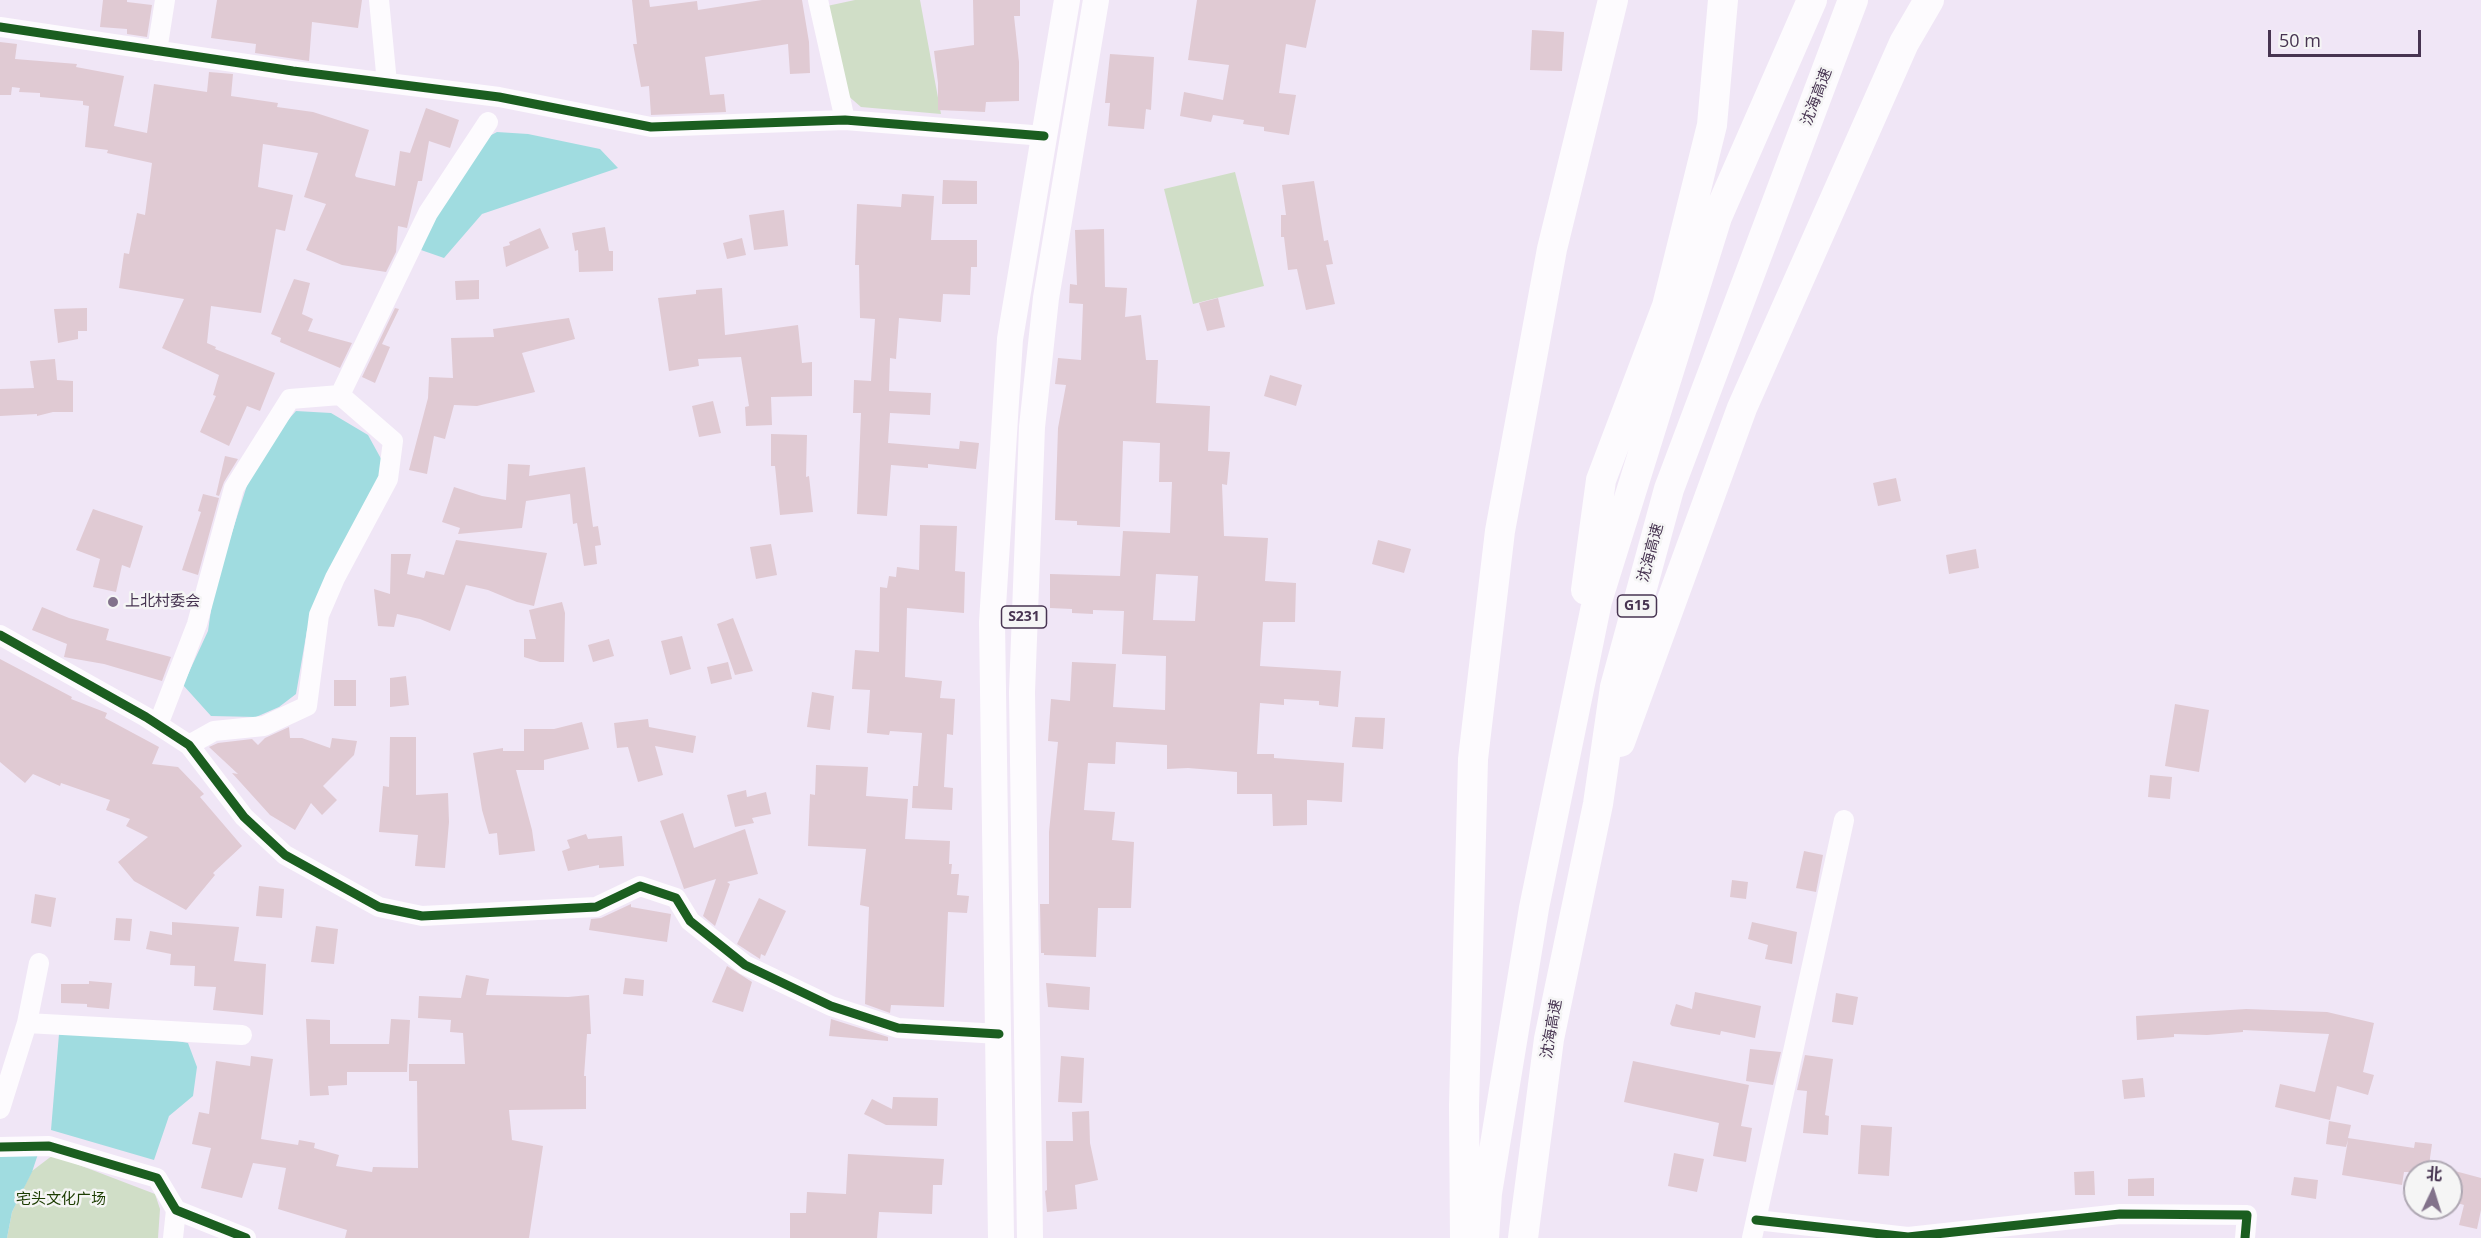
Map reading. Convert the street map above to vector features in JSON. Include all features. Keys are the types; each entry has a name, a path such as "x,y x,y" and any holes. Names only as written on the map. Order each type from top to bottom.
{"highway":[{"path":"1465,1238 1464,1106 1473,759 1500,531 1552,249 1613,0"},
{"path":"1557,795 1601,480 1667,306 1712,125 1723,0"},
{"name":"G15","path":"1484,1238 1487,1194 1534,908 1597,601 1717,217 1812,0"},
{"name":"沈海高速","path":"1523,1238 1549,1039 1598,804 1615,687 1669,489 1853,0"},
{"path":"1598,804 1742,408 1905,43 1929,0"}],"main road":[{"path":"1001,1238 992,622 1010,339 1067,0"},
{"name":"S231","path":"1030,1238 1022,692 1032,427 1046,298 1096,0"}],"street":[{"path":"158,51 165,0"},
{"path":"379,0 387,83"},
{"path":"818,0 845,120"},
{"path":"0,27 158,51 499,97 651,127 845,120 1044,136"},
{"path":"340,395 428,213 488,122"},
{"path":"158,725 198,624 234,488 290,399 340,395 393,441 388,479 335,578 319,615 307,706 264,726 214,731 189,745"},
{"path":"0,635 189,745 244,817 285,855 379,907 422,916 596,907 640,886 676,898 690,921 745,965 831,1005 898,1028 999,1034"},
{"path":"1844,820 1754,1229 1908,1237 2120,1214 2247,1215 2245,1238"},
{"path":"0,1109 27,1023 39,963"},
{"path":"27,1023 242,1035"},
{"path":"0,1147 49,1146 158,1178 176,1210 173,1238"},
{"path":"176,1210 246,1238"}],"green space":[{"path":"855,0 920,0 941,114 861,107 846,94 827,6"},
{"path":"1235,172 1264,286 1193,304 1164,189"},
{"name":"宅头文化广场","path":"53,1155 155,1194 160,1209 158,1238 7,1238 12,1212 32,1171"}],"shaded area":[{"path":"497,132 528,134 600,149 618,168 482,214 444,258 421,250 430,227 480,141"},
{"path":"296,411 331,413 368,435 385,466 307,630 296,694 279,707 256,717 211,716 183,685 208,631 214,589 249,479 279,430"},
{"path":"59,1034 172,1040 188,1043 197,1067 193,1096 169,1116 154,1160 51,1130"},
{"path":"0,1152 38,1154 32,1172 12,1212 7,1238 0,1238"}],"building":[{"path":"103,0 127,0 127,2 152,5 147,37 127,34 127,29 100,27"},
{"path":"217,0 362,0 358,28 312,22 309,61 255,53 256,44 211,38"},
{"path":"632,0 649,0 650,7 697,1 698,10 762,0 802,0 809,42 810,73 790,74 788,44 705,57 710,95 724,94 726,112 651,115 649,86 641,87 633,44 637,44"},
{"path":"973,0 1020,0 1020,16 1014,16 1019,62 1019,101 986,102 985,112 938,110 938,83 934,51 974,45"},
{"path":"1197,0 1316,0 1306,48 1286,44 1279,93 1296,95 1289,135 1264,131 1264,127 1243,124 1244,120 1213,115 1211,122 1180,116 1184,92 1223,100 1229,65 1188,60"},
{"path":"1532,30 1564,32 1562,71 1530,70"},
{"path":"0,42 17,44 15,59 77,64 76,67 124,76 114,126 147,133 154,84 207,92 209,72 233,74 231,96 278,103 277,107 313,112 369,130 355,175 395,186 400,151 410,153 426,108 459,120 450,148 429,141 422,181 418,181 407,228 398,226 396,252 386,272 342,265 306,250 326,204 304,197 318,153 263,144 258,187 293,195 285,231 276,229 261,313 211,306 207,343 216,347 215,349 275,373 260,411 247,406 229,446 200,432 216,396 213,395 219,375 162,348 184,299 119,288 124,253 129,254 137,213 145,215 152,163 107,153 108,150 85,147 89,106 83,105 83,101 40,97 40,93 19,92 20,88 12,87 11,95 0,95"},
{"path":"1110,54 1154,57 1151,110 1146,109 1144,129 1108,126 1110,103 1105,103"},
{"path":"943,180 977,181 977,204 942,204"},
{"path":"1314,181 1324,241 1328,240 1333,264 1326,265 1335,304 1306,310 1297,269 1288,270 1284,237 1281,237 1281,215 1286,215 1282,185"},
{"path":"902,194 934,196 931,240 977,240 977,267 971,267 970,295 943,294 941,322 899,318 896,359 890,358 889,391 931,393 930,415 890,413 888,443 959,449 960,441 979,443 976,469 928,464 928,468 891,465 887,516 857,514 861,413 853,413 854,380 871,381 875,319 860,318 859,265 855,265 857,204 901,207"},
{"path":"784,210 788,246 754,250 749,215"},
{"path":"605,227 609,251 613,251 613,271 579,272 578,250 575,251 572,233"},
{"path":"540,228 549,248 506,267 503,247"},
{"path":"1104,229 1105,287 1127,288 1125,317 1141,315 1146,360 1158,360 1156,403 1210,406 1208,451 1230,452 1227,485 1222,484 1224,536 1268,538 1265,581 1296,583 1295,622 1263,622 1260,666 1341,671 1338,707 1319,705 1319,701 1284,699 1284,705 1260,703 1257,754 1274,754 1274,758 1344,763 1342,802 1307,800 1307,825 1273,826 1272,794 1237,794 1237,772 1188,768 1167,769 1167,745 1116,742 1115,764 1088,763 1084,810 1115,812 1112,840 1134,842 1131,908 1098,908 1096,957 1041,953 1040,904 1049,904 1049,832 1058,742 1048,741 1051,699 1070,701 1072,662 1116,664 1113,707 1165,710 1166,656 1122,654 1124,611 1093,610 1093,614 1072,613 1072,609 1050,608 1050,574 1120,576 1123,531 1170,533 1172,482 1159,482 1160,443 1123,441 1120,527 1077,525 1077,521 1055,520 1058,428 1066,385 1055,384 1058,358 1081,360 1083,304 1069,303 1070,284 1077,285 1075,230","holes":["1156,574 1198,576 1195,621 1153,620"]},
{"path":"742,238 746,255 727,259 723,243"},
{"path":"294,279 310,283 302,314 313,319 308,331 352,343 340,368 280,342 281,338 271,334"},
{"path":"479,280 479,299 456,300 455,281"},
{"path":"722,288 725,335 798,325 802,363 812,362 812,396 771,397 772,425 746,426 745,407 749,406 741,357 698,359 699,366 669,371 658,298 696,294 696,290"},
{"path":"1218,298 1225,327 1207,331 1199,303"},
{"path":"87,308 87,331 78,331 78,339 58,343 54,309"},
{"path":"395,308 399,309 382,344 390,347 375,383 362,377"},
{"path":"569,318 575,339 522,353 535,392 477,406 454,405 445,439 434,436 427,474 409,470 428,398 429,377 453,378 451,338 494,337 493,329"},
{"path":"55,359 57,380 73,381 73,412 53,412 37,416 37,414 0,416 0,389 34,388 30,361"},
{"path":"1270,375 1302,385 1296,406 1264,396"},
{"path":"713,401 721,433 699,437 692,406"},
{"path":"771,434 807,435 806,477 809,476 813,512 780,515 775,466 771,466"},
{"path":"225,456 238,459 224,482 219,496 216,495"},
{"path":"508,464 530,465 529,476 585,467 593,527 598,526 601,545 595,546 597,564 584,566 577,523 573,524 570,494 526,501 522,528 458,534 460,528 442,522 454,487 482,496 506,500"},
{"path":"1896,478 1901,501 1878,506 1873,483"},
{"path":"203,494 219,498 198,575 182,570 201,512 198,511"},
{"path":"93,509 143,526 130,568 122,565 116,592 93,587 100,559 76,550"},
{"path":"920,525 957,526 955,571 965,572 964,613 907,608 905,677 942,681 940,698 955,699 953,735 947,734 944,787 953,788 952,810 912,808 913,786 918,786 922,733 890,731 889,735 867,733 870,690 852,689 855,650 879,652 880,587 887,588 889,576 896,577 897,567 919,570"},
{"path":"456,540 547,553 534,606 466,585 450,631 420,619 397,614 394,627 378,626 374,589 390,594 391,554 411,554 407,574 424,578 426,571 444,575"},
{"path":"1378,540 1411,549 1404,573 1372,564"},
{"path":"771,544 777,575 756,579 750,547"},
{"path":"1976,549 1979,568 1949,574 1946,555"},
{"path":"562,602 565,613 564,662 540,662 524,657 524,639 536,639 529,610"},
{"path":"42,607 69,618 109,629 106,640 171,657 162,681 104,664 64,657 67,644 32,630"},
{"path":"733,618 753,671 735,675 717,624"},
{"path":"682,636 691,669 670,675 661,641"},
{"path":"609,639 614,656 593,662 588,645"},
{"path":"0,659 72,697 71,699 107,713 105,718 159,747 152,764 178,767 204,794 200,797 242,846 213,873 215,875 186,910 134,881 118,862 148,837 126,826 130,819 106,810 110,800 61,783 60,786 33,774 25,783 0,762"},
{"path":"728,662 732,679 711,684 707,667"},
{"path":"406,676 409,705 390,707 390,678"},
{"path":"334,680 356,680 356,706 334,706"},
{"path":"812,692 834,696 830,730 807,727"},
{"path":"2175,704 2209,710 2199,772 2165,766"},
{"path":"1355,717 1385,718 1383,749 1352,747"},
{"path":"648,719 649,727 696,736 693,753 655,746 663,775 638,782 628,747 617,748 614,723"},
{"path":"582,722 589,749 544,760 544,770 516,770 532,830 535,851 499,855 497,833 489,834 482,810 473,753 503,748 503,751 524,751 524,729 554,729"},
{"path":"289,727 290,738 302,738 330,748 332,738 357,741 354,755 323,786 337,800 322,815 311,803 295,830 270,815 232,773 238,774 209,747 218,743 252,739 258,745 265,738"},
{"path":"390,737 416,737 416,795 448,793 449,822 445,868 415,866 418,835 379,832 383,786 389,787"},
{"path":"816,765 868,767 866,796 908,799 905,839 950,841 951,874 959,874 957,895 969,896 967,913 948,912 944,1007 891,1005 890,1013 865,1004 869,907 860,905 866,849 808,846 810,794 815,795"},
{"path":"2150,775 2172,777 2170,799 2148,797"},
{"path":"746,790 747,797 766,792 771,814 752,818 754,823 735,827 727,795"},
{"path":"683,813 694,848 745,829 758,874 727,882 730,884 715,926 703,916 716,879 684,889 660,821"},
{"path":"586,834 588,839 622,836 624,866 599,868 599,865 568,871 562,851 570,848 567,840"},
{"path":"1804,851 1823,855 1816,892 1796,888"},
{"path":"1732,880 1748,882 1746,899 1730,897"},
{"path":"259,886 284,889 282,918 256,916"},
{"path":"35,894 56,898 51,927 31,923"},
{"path":"759,898 786,911 765,956 761,954 760,959 737,944"},
{"path":"631,904 631,907 671,914 667,942 589,930 591,919 601,918"},
{"path":"116,918 132,919 130,941 114,940"},
{"path":"172,922 239,927 234,961 266,964 263,1015 213,1010 216,987 194,986 195,966 170,965 171,954 146,949 150,931 172,935"},
{"path":"1752,922 1797,932 1792,964 1765,959 1768,945 1748,939"},
{"path":"316,926 338,929 334,964 311,962"},
{"path":"727,966 752,982 743,1012 712,1002"},
{"path":"466,975 489,979 486,995 568,997 589,995 591,1034 587,1034 584,1076 586,1076 586,1109 509,1110 512,1140 543,1146 529,1238 345,1238 347,1230 278,1209 286,1168 253,1163 242,1198 201,1188 211,1148 192,1144 199,1112 209,1114 216,1061 250,1066 251,1056 273,1059 261,1139 298,1145 299,1140 315,1143 314,1148 339,1155 336,1166 372,1172 373,1167 418,1168 417,1081 409,1081 409,1064 465,1064 463,1033 450,1032 451,1020 418,1018 419,996 461,998"},
{"path":"625,978 644,980 643,996 623,994"},
{"path":"89,981 112,983 109,1009 87,1007 87,1004 61,1003 61,984 89,984"},
{"path":"1046,983 1090,987 1089,1010 1048,1007"},
{"path":"1695,992 1761,1006 1755,1038 1721,1031 1720,1035 1672,1026 1670,1024 1676,1004 1692,1009"},
{"path":"1836,993 1858,997 1853,1025 1832,1022"},
{"path":"2246,1009 2327,1012 2374,1023 2363,1072 2374,1075 2368,1095 2337,1086 2330,1120 2275,1107 2280,1084 2315,1092 2329,1034 2243,1030 2243,1032 2207,1035 2174,1034 2174,1037 2137,1040 2136,1016"},
{"path":"306,1019 330,1020 330,1044 389,1044 391,1019 410,1020 407,1072 347,1072 347,1085 328,1086 329,1095 310,1096"},
{"path":"831,1019 888,1037 888,1041 829,1036"},
{"path":"1750,1049 1781,1052 1773,1085 1746,1081"},
{"path":"1805,1055 1833,1059 1825,1115 1829,1116 1828,1135 1803,1133 1807,1091 1797,1090"},
{"path":"1061,1056 1084,1058 1082,1103 1058,1102"},
{"path":"1633,1061 1749,1085 1741,1126 1752,1128 1746,1162 1713,1156 1719,1123 1624,1102"},
{"path":"2143,1078 2145,1097 2124,1099 2122,1080"},
{"path":"893,1097 938,1098 937,1126 886,1125 864,1114 872,1099 892,1109"},
{"path":"1089,1111 1090,1143 1098,1180 1075,1185 1077,1209 1047,1212 1046,1141 1073,1141 1072,1112"},
{"path":"2329,1121 2351,1125 2348,1138 2414,1148 2415,1142 2432,1144 2430,1160 2403,1160 2402,1185 2342,1175 2348,1140 2346,1147 2326,1144"},
{"path":"1861,1125 1892,1127 1889,1176 1858,1174"},
{"path":"1674,1153 1704,1159 1697,1192 1668,1186"},
{"path":"848,1154 944,1159 942,1185 933,1185 932,1214 879,1212 877,1238 790,1238 790,1213 806,1213 807,1192 846,1194"},
{"path":"2094,1171 2095,1195 2075,1195 2074,1172"},
{"path":"2463,1173 2481,1178 2481,1210 2477,1229 2459,1225 2460,1220 2463,1220"},
{"path":"2294,1177 2318,1180 2316,1199 2291,1195"},
{"path":"2154,1178 2154,1196 2128,1196 2128,1179"}],"cycle path":[{"path":"0,27 293,71 499,97 651,127 845,120 1044,136"},
{"path":"0,635 146,717 189,745 244,817 285,855 379,907 422,916 596,907 640,886 676,898 690,921 745,965 831,1006 898,1028 999,1034"},
{"path":"0,1147 49,1146 157,1178 176,1210 246,1238"},
{"path":"1756,1220 1908,1237 2120,1214 2247,1215 2245,1238"}],"place":[{"name":"上北村委会","path":"113,602"}]}
